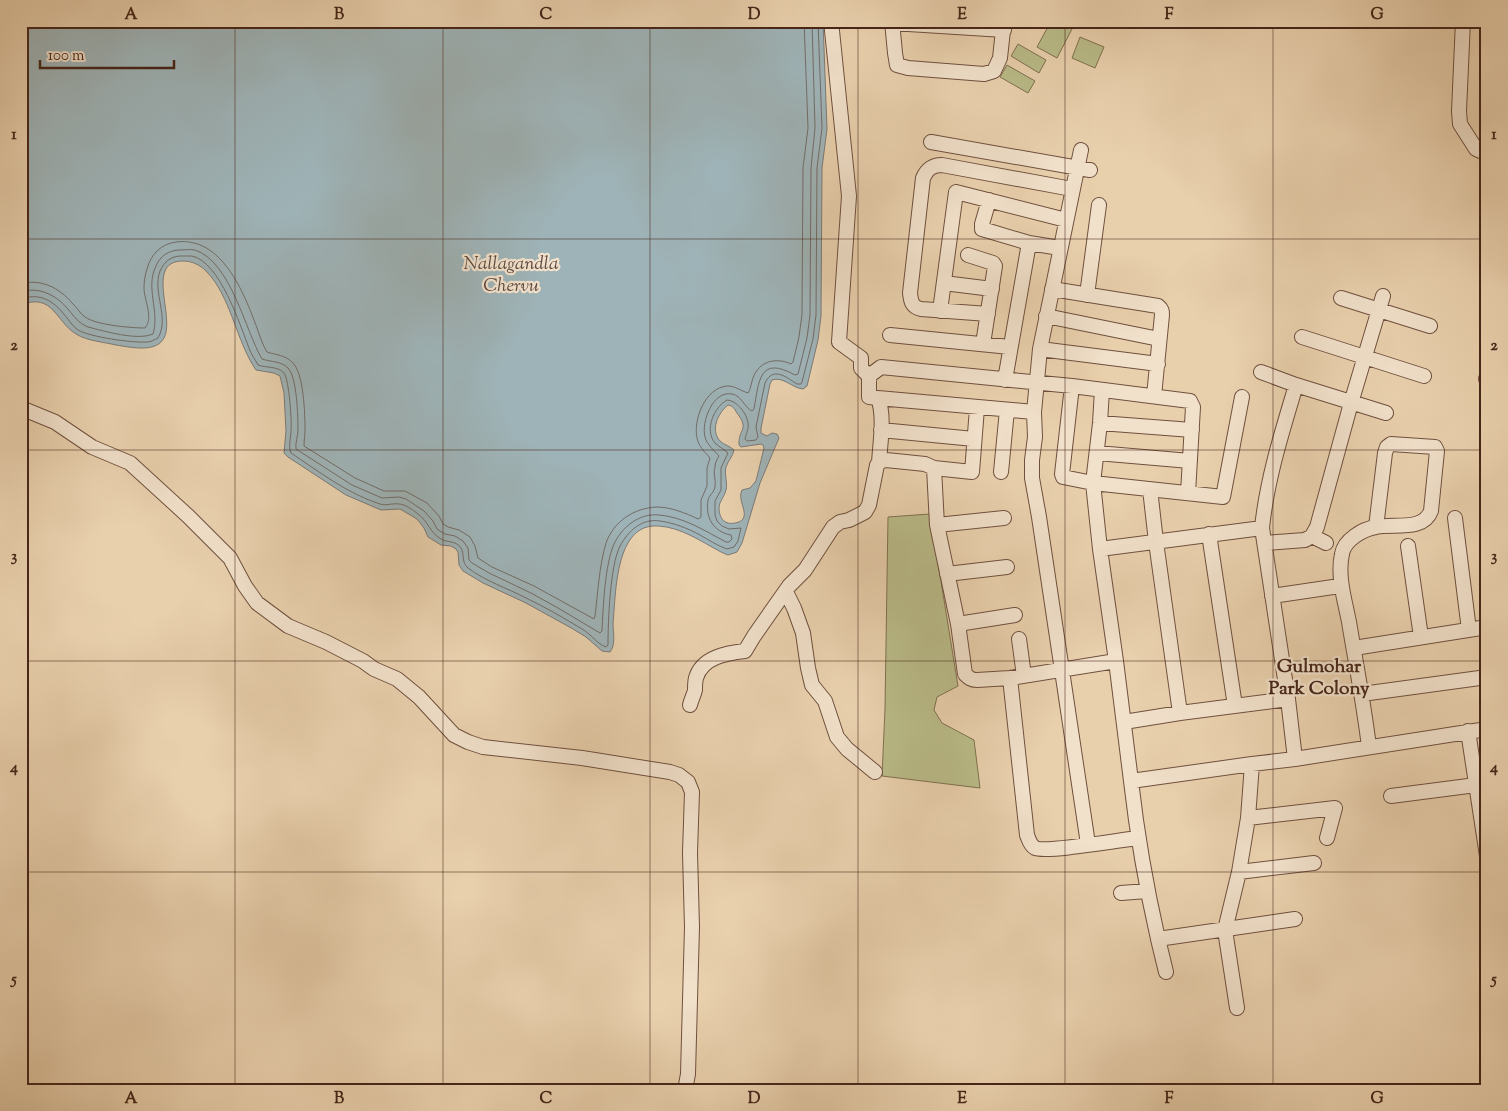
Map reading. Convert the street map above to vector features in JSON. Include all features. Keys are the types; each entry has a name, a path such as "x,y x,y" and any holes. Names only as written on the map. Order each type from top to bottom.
{"street":[{"path":"832,21 849,196 839,342 861,358 861,368 869,376 869,397 1034,412"},
{"path":"1463,21 1460,124 1476,149 1487,154"},
{"path":"892,22 1004,26 1000,58 994,71 984,74 908,68 897,65 892,22"},
{"path":"931,142 1083,169"},
{"path":"1080,150 1083,169 1072,189 1040,349 1034,412 1035,437 1032,478 1088,844"},
{"path":"988,314 940,311 916,308 912,305 910,299 925,172 935,165 1072,189"},
{"path":"940,311 959,168"},
{"path":"956,192 1066,220"},
{"path":"989,200 982,230 1029,243 1060,248"},
{"path":"1087,295 1099,205"},
{"path":"1004,380 1029,243"},
{"path":"968,255 995,264 996,269 983,344"},
{"path":"944,283 992,289"},
{"path":"1052,289 1158,306 1162,310 1154,396"},
{"path":"1341,298 1381,302 1430,326"},
{"path":"1265,543 1304,540 1312,536 1317,528 1381,302"},
{"path":"1046,316 1159,339"},
{"path":"890,335 1010,347"},
{"path":"1302,337 1424,376"},
{"path":"1040,349 1158,364"},
{"path":"869,376 881,367 1072,386 1190,401 1193,406 1188,493"},
{"path":"1261,372 1386,413"},
{"path":"1295,759 1288,699 1262,528 1265,500 1271,473 1296,385"},
{"path":"1072,386 1063,477 1093,483 1223,497 1242,397"},
{"path":"1102,390 1093,483 1100,549 1138,838 1147,891 1166,972"},
{"path":"690,705 695,690 695,679 700,667 724,654 746,651 754,636 786,592 805,570 833,527 840,522 865,512 869,505 879,463 881,430 878,398"},
{"path":"21,408 55,422 92,447 130,463 188,516 230,558 245,586 257,603 288,626 326,642 363,661 374,669 397,679 419,697 454,735 483,747 582,758 670,772 679,775 688,782 692,792 690,853 692,927 688,1074 685,1090"},
{"path":"879,463 886,460 930,465 934,468 978,472 974,439 977,408"},
{"path":"1002,472 1007,410"},
{"path":"1100,423 1192,430"},
{"path":"881,430 974,439"},
{"path":"1369,747 1362,694 1341,575 1342,553 1349,541 1362,532 1376,526 1415,524 1422,522 1428,517 1431,511 1437,451 1435,447 1391,444 1387,447 1384,453 1376,526"},
{"path":"1097,453 1190,461"},
{"path":"934,468 937,525 958,624 965,674 968,678 972,680 1010,678 1116,661"},
{"path":"1150,488 1180,714"},
{"path":"937,525 1004,518"},
{"path":"1455,518 1470,630"},
{"path":"1100,549 1262,528"},
{"path":"1209,534 1235,706"},
{"path":"1312,536 1326,543"},
{"path":"1408,546 1421,637"},
{"path":"947,574 1007,567"},
{"path":"1272,596 1333,587"},
{"path":"786,592 803,633 812,685 825,700 837,737 847,749 875,772"},
{"path":"958,624 1015,615"},
{"path":"1354,648 1487,627"},
{"path":"1019,639 1024,676"},
{"path":"1362,694 1487,677"},
{"path":"1010,678 1027,835 1030,843 1036,849 1043,850 1138,838"},
{"path":"1124,722 1288,699"},
{"path":"1130,781 1295,759 1487,729"},
{"path":"1468,731 1487,856"},
{"path":"1237,1008 1225,930 1239,872 1248,818 1252,764"},
{"path":"1391,796 1476,785"},
{"path":"1248,818 1335,808 1328,838"},
{"path":"1239,872 1314,863"},
{"path":"1121,893 1147,891"},
{"path":"1158,939 1295,918"}],"green space":[{"path":"1051,21 1063,21 1073,27 1057,58 1037,47"},
{"path":"1080,37 1104,47 1095,68 1072,58"},
{"path":"1018,44 1046,60 1039,73 1011,56"},
{"path":"1007,65 1035,81 1028,93 1000,77"},
{"path":"930,514 958,686 937,697 934,710 942,723 974,740 980,788 882,776 888,517"}],"water":[{"name":"Nallagandla Chervu","path":"21,21 823,21 827,129 822,168 821,316 818,340 807,386 803,389 776,379 772,380 770,384 761,433 767,436 772,433 777,434 779,438 760,483 742,543 737,552 728,555 691,536 667,527 644,528 633,536 620,562 615,595 614,642 610,652 602,651 573,629 463,571 459,565 456,549 451,546 441,545 428,537 417,519 400,509 381,510 346,495 288,457 284,453 286,431 284,393 280,376 256,370 243,346 222,293 215,281 198,265 183,261 171,264 165,271 163,282 167,322 166,333 161,342 152,347 127,347 85,338 69,329 47,305 40,302 32,302 21,305","holes":["728,405 734,409 743,423 739,445 741,447 761,444 764,448 756,481 750,488 742,490 743,519 732,523 723,520 719,507 725,493 726,467 734,450 720,441 716,432 718,417"]}],"district":[{"name":"Gulmohar Park Colony","path":"1319,676"}]}
